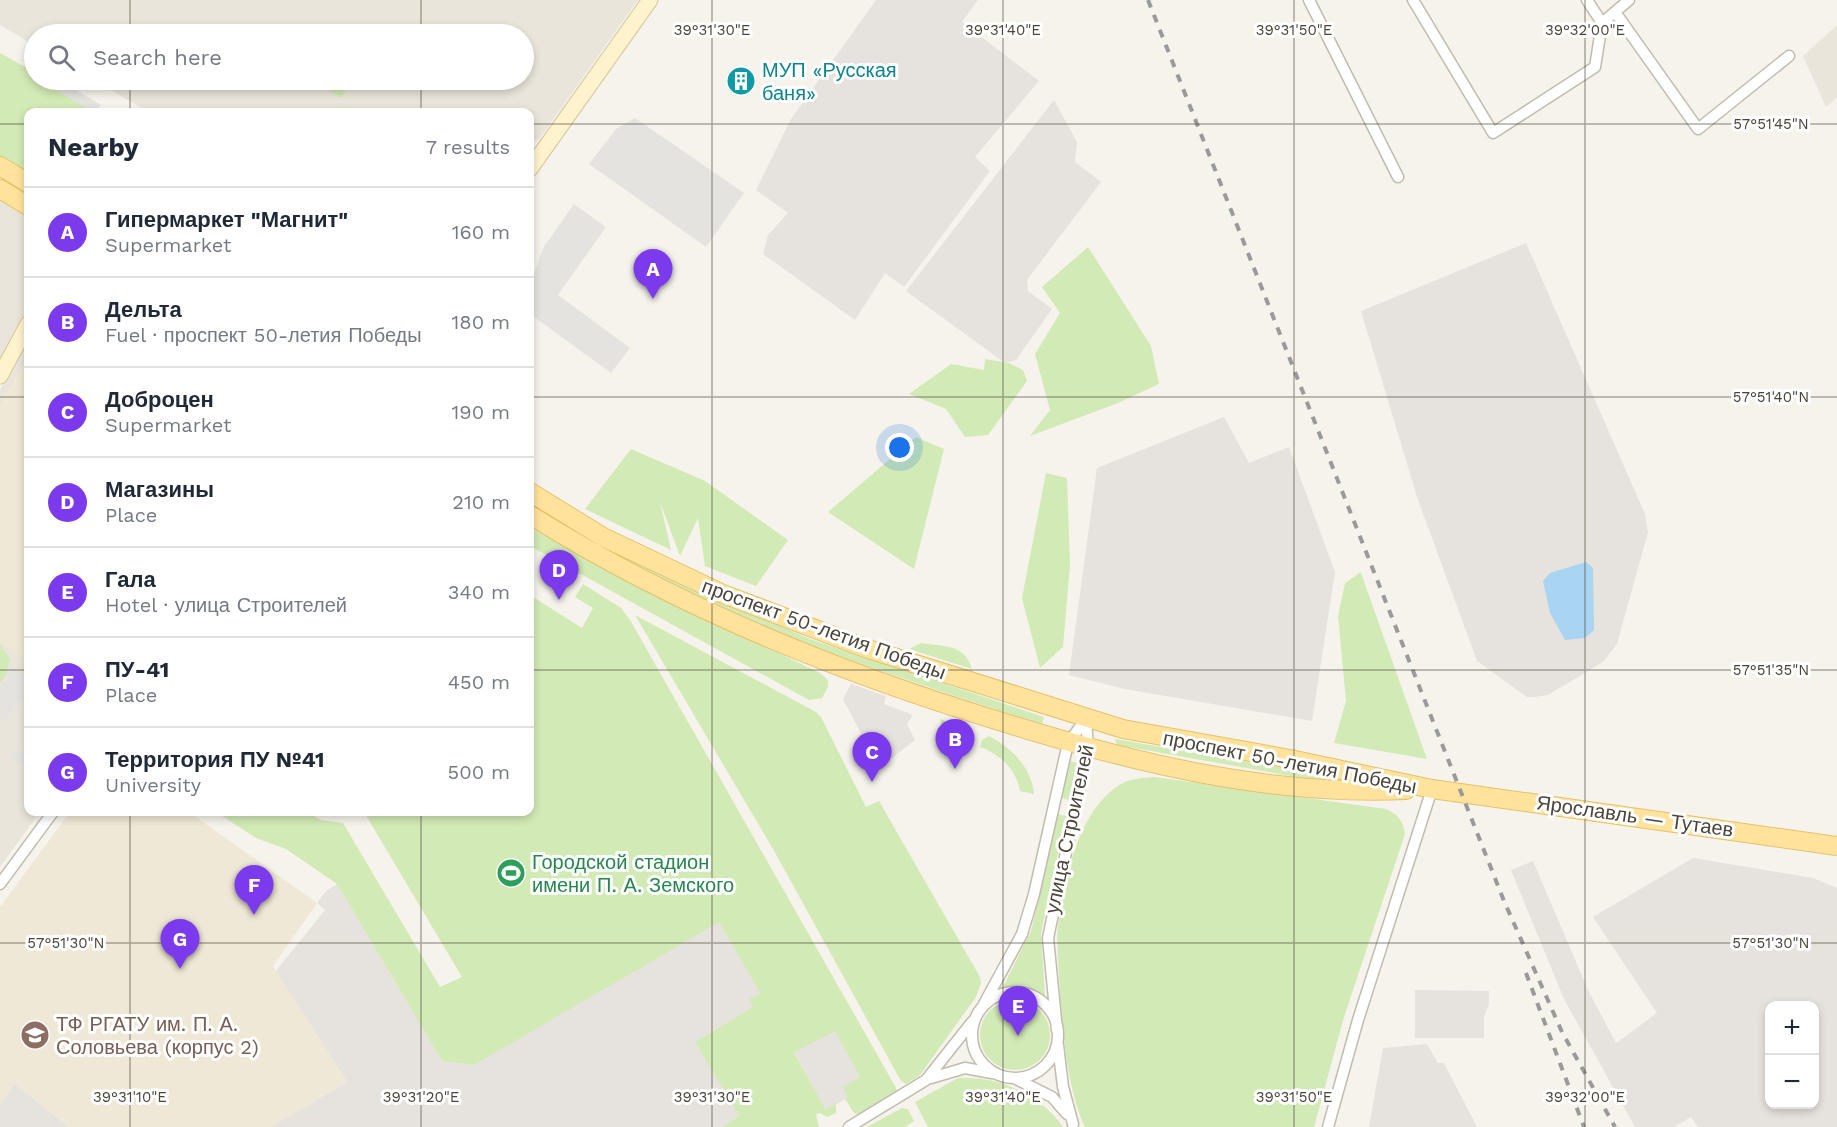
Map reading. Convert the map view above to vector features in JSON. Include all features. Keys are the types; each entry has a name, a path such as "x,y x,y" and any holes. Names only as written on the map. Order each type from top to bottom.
{"main road":[{"path":"0,166 24,181"},
{"path":"0,189 24,204"},
{"name":"проспект 50-летия Победы","path":"534,494 640,556 723,594 868,649 1086,719 1157,736 1299,760 1432,789"},
{"name":"проспект 50-летия Победы","path":"534,517 640,578 803,654 903,691 1068,742 1152,764 1317,790 1359,792 1432,789"},
{"name":"Ярославль — Тутаев","path":"1432,789 1837,846"}],"street":[{"path":"534,163 650,0"},
{"path":"1309,0 1398,177"},
{"path":"1413,0 1493,133 1595,67 1602,23 1629,0"},
{"path":"1587,0 1602,23"},
{"path":"1615,12 1698,129 1789,56"},
{"path":"0,376 24,331"},
{"name":"улица Строителей","path":"984,1004 1008,963 1028,915 1068,742 1086,719"},
{"name":"улица Строителей","path":"1074,1125 1063,1087 1048,953 1049,930 1088,748 1086,719"},
{"path":"1328,1127 1358,1020 1432,789"},
{"path":"0,884 50,816"},
{"path":"926,1080 984,1004 999,995 1015,992 1032,996 1045,1005 1054,1018 1057,1035 1054,1052 1045,1066 1031,1075 1014,1078"},
{"path":"975,1018 971,1035 975,1052 984,1065 997,1074"},
{"path":"849,1127 926,1080 954,1069 965,1068 1014,1078 1052,1097 1074,1125"}],"shaded area":[{"path":"0,0 638,0 540,138 534,141 534,108 142,108 110,90 534,90 534,24 24,24 24,39 0,25"},
{"path":"876,0 978,0 962,22 1039,81 975,157 990,171 904,287 885,273 855,320 763,254 768,235 788,213 756,190 791,119"},
{"path":"1837,25 1837,97 1826,107 1803,56"},
{"path":"56,90 76,90 101,105 98,108 86,108"},
{"path":"1054,100 1077,142 1075,162 1101,182 1027,280 1028,291 1052,309 1016,360 1005,363 906,291"},
{"path":"635,118 744,193 706,247 589,164 616,129"},
{"path":"0,198 24,212 24,320 0,365"},
{"path":"574,204 606,227 558,295 630,348 611,373 534,317 534,274 543,248"},
{"path":"1526,243 1645,514 1648,532 1617,644 1603,662 1548,695 1534,697 1527,697 1477,661 1417,497 1361,311"},
{"path":"24,345 24,816 35,816 0,867 0,390"},
{"path":"22,365 24,366 24,658 0,643 0,405"},
{"path":"1224,417 1249,463 1289,447 1335,572 1312,721 1125,689 1069,675 1097,468"},
{"path":"14,669 24,675 24,696 5,721 0,718 0,688"},
{"path":"851,684 886,696 884,704 913,715 907,724 915,740 879,768 843,699"},
{"path":"16,749 24,755 24,767 11,757"},
{"path":"67,816 195,816 317,903 273,966 347,1082 271,1127 69,1127 15,1084 0,1104 0,907"},
{"path":"1693,858 1813,878 1837,888 1837,1127 1698,1127 1691,1117 1674,1127 1635,1127 1564,999 1511,870 1533,861 1588,990 1616,1043 1657,1013 1593,917"},
{"path":"337,884 442,1061 474,1065 719,921 760,993 753,1007 695,1042 739,1116 722,1127 271,1127 347,1082 276,971 325,910 317,903 326,891"},
{"path":"1415,990 1489,991 1489,1004 1484,1017 1484,1038 1415,1038"},
{"path":"835,1030 860,1077 848,1098 825,1110 794,1051"},
{"path":"1427,1044 1438,1063 1444,1063 1477,1127 1369,1127 1383,1048"},
{"path":"15,1084 69,1127 0,1127 0,1104"}],"green space":[{"path":"0,53 24,66 24,90 65,90 98,108 24,108 24,174 0,159"},
{"path":"328,90 347,90 341,98"},
{"path":"1088,247 1151,346 1159,384 1118,403 1030,436 1050,410 1035,354 1060,313 1042,287"},
{"path":"985,359 1009,363 1023,370 1027,381 988,435 965,437 946,409 909,394 951,364 984,370"},
{"path":"916,437 944,449 914,569 828,512"},
{"path":"631,449 705,481 788,540 756,586 705,566 698,518 680,556 660,502 671,550 585,509"},
{"path":"1046,473 1067,478 1070,565 1063,647 1040,668 1022,598"},
{"path":"534,503 721,600 810,639 1044,717 1042,724 890,674 790,637 692,595 615,556 534,509"},
{"path":"534,530 637,585 820,673 828,680 828,687 822,698 809,700 534,548"},
{"path":"1361,572 1427,759 1334,743 1346,701 1338,616 1345,583"},
{"path":"583,584 621,608 630,620 895,1086 897,1091 895,1093 859,1115 854,1113 845,1099 848,1097 843,1087 860,1077 835,1031 794,1052 825,1109 836,1104 836,1113 827,1117 820,1113 816,1114 819,1127 722,1127 739,1116 695,1042 753,1007 750,999 760,993 719,922 474,1065 442,1061 337,884 286,849 256,838 222,816 314,816 321,820 343,823 440,987 462,977 366,816 534,816 534,598 582,628 593,608 575,597"},
{"path":"635,615 816,712 821,717 866,807 879,801 980,977 981,983 976,997 920,1075 906,1084 901,1081 773,849"},
{"path":"921,643 958,650 964,655 972,669 909,649"},
{"path":"0,644 10,659 6,675 0,683"},
{"path":"940,719 972,730 965,738 957,742 944,736"},
{"path":"989,736 1019,759 1029,775 1034,794 1020,791 1015,776 1006,764 995,754 980,747 982,740"},
{"path":"1115,739 1343,778 1344,782 1342,785 1117,745"},
{"path":"1070,761 1077,763 1069,800 1061,798"},
{"path":"1155,777 1386,809 1397,816 1403,825 1405,834 1344,1017 1314,1127 1085,1127 1071,1085 1059,983 1057,937 1063,896 1074,851 1094,811 1107,795 1123,783"},
{"path":"1058,814 1066,816 1041,933 1045,996 1021,987 1002,989 1031,931"},
{"path":"1015,1000 1034,1006 1044,1016 1050,1035 1044,1054 1034,1064 1015,1070 996,1064 986,1054 980,1035 986,1016 996,1006"},
{"path":"958,1078 988,1080 1017,1089 1043,1105 1063,1127 928,1127 915,1102"},
{"path":"902,1108 908,1109 914,1121 905,1127 867,1127"}],"water":[{"path":"1586,562 1593,568 1594,630 1585,638 1565,640 1550,613 1543,581 1550,573"}],"railway":[{"path":"1148,0 1504,901 1562,1032 1615,1127"},
{"path":"1526,973 1584,1127"}],"place":[{"name":"МУП «Русская баня»","path":"741,81"},
{"name":"Гипермаркет \"Магнит\"","path":"653,299"},
{"name":"Магазины","path":"559,600"},
{"name":"Дельта","path":"955,769"},
{"name":"Доброцен","path":"872,782"},
{"name":"Городской стадион имени П. А. Земского","path":"511,873"},
{"name":"ПУ-41","path":"254,915"},
{"name":"Территория ПУ №41","path":"180,969"},
{"name":"ТФ РГАТУ им. П. А. Соловьева (корпус 2)","path":"35,1035"},
{"name":"Гала","path":"1018,1036"}]}
